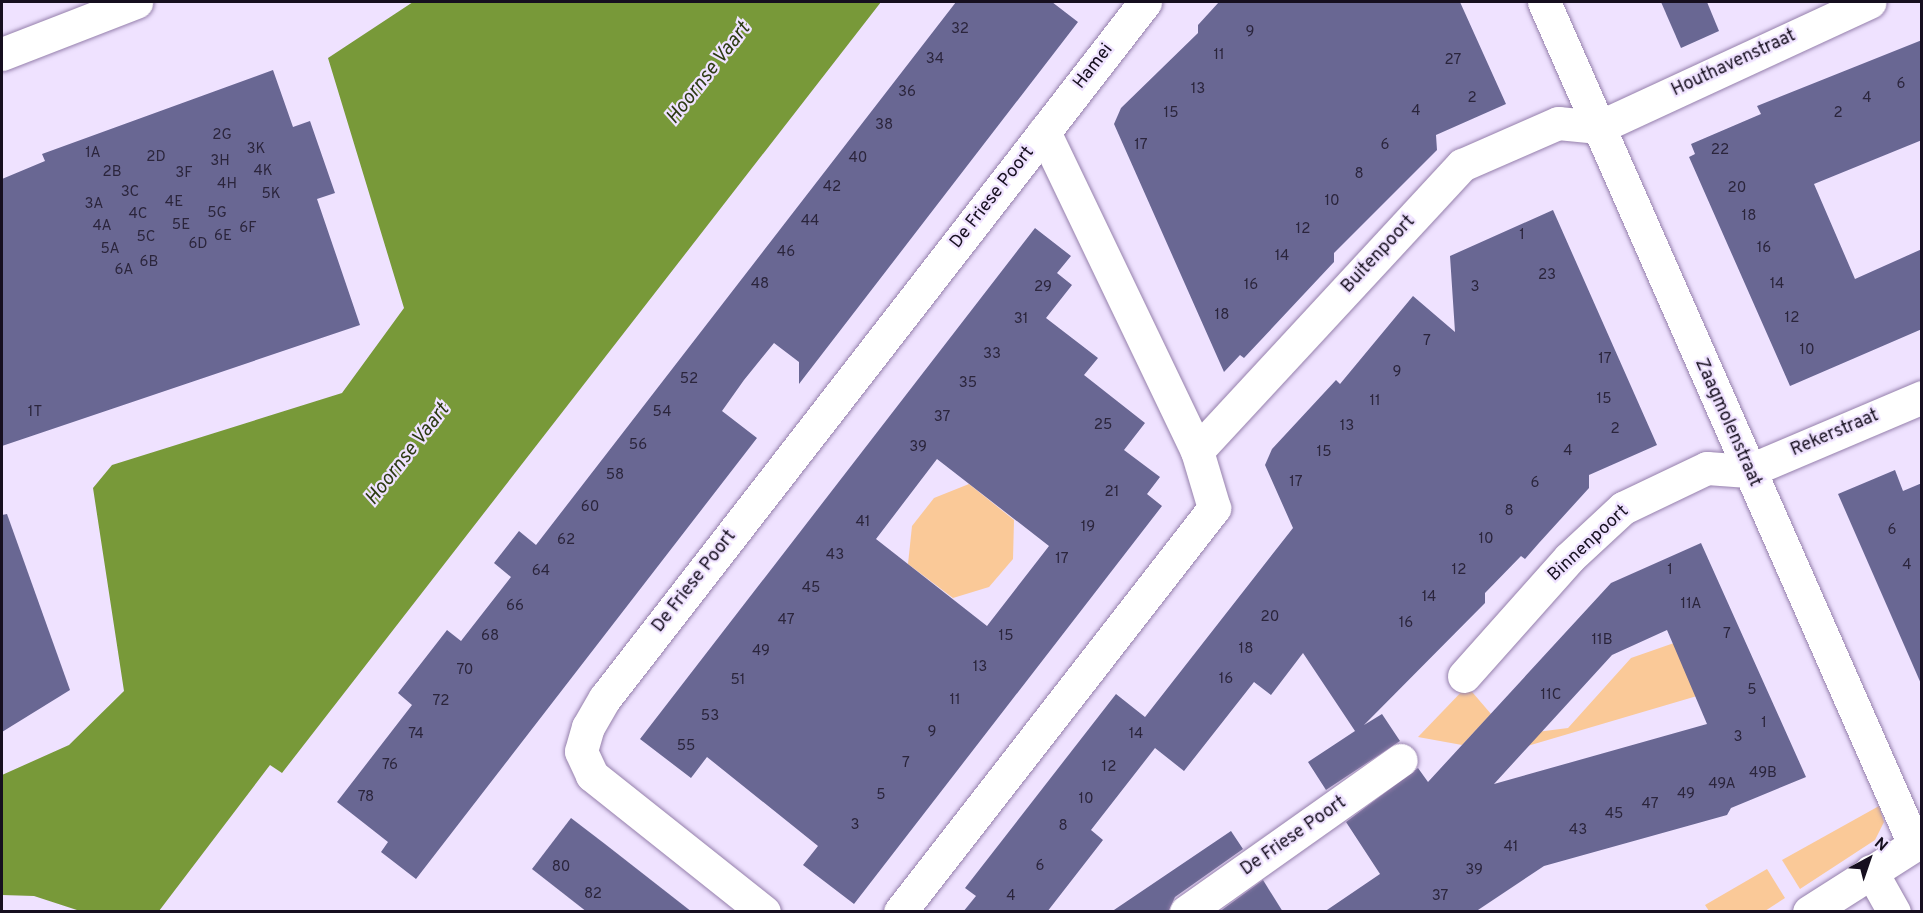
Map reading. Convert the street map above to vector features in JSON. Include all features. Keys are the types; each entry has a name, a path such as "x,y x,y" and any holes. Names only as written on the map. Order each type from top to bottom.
{"street":[{"path":"2,54 136,2"},
{"name":"Hamei","path":"1044,132 1145,2"},
{"name":"Zaagmolenstraat","path":"1544,2 1748,471 1918,842"},
{"name":"Houthavenstraat","path":"1599,127 1869,2"},
{"name":"Buitenpoort","path":"1197,451 1462,165 1558,123 1599,127"},
{"name":"De Friese Poort","path":"764,912 592,775 581,751 588,727 605,698 1044,132 1197,451 1214,508 900,912"},
{"name":"Rekerstraat","path":"1748,471 1922,397"},
{"name":"Binnenpoort","path":"1464,676 1569,558 1623,508 1707,468 1748,471"},
{"name":"De Friese Poort","path":"1186,912 1401,760"},
{"path":"1809,912 1918,842"},
{"path":"1871,871 1894,912"}],"shaded area":[{"path":"969,484 1014,520 1013,559 989,587 953,598 908,564 912,526 934,498"},
{"path":"1674,643 1697,696 1524,747 1537,732 1568,728 1631,658"},
{"path":"1467,686 1491,714 1462,745 1418,737"},
{"path":"1879,806 1884,822 1875,840 1800,889 1782,860"},
{"path":"1767,869 1785,898 1765,911 1709,911 1705,905"}],"water":[{"name":"Hoornse Vaart","path":"413,2 881,2 282,773 270,765 159,911 80,911 34,896 2,895 2,775 69,745 124,691 93,488 112,465 342,393 404,308 328,58"}],"building":[{"path":"956,2 1052,2 1078,22 799,384 799,362 774,343 744,380 722,411 757,438 416,879 381,852 388,842 337,802 412,705 398,693 447,630 461,641 511,577 494,563 519,531 536,545"},
{"path":"1219,2 1460,2 1506,104 1436,135 1437,150 1334,253 1334,262 1244,358 1240,355 1224,372 1114,124 1121,108 1198,33 1198,25"},
{"path":"1661,2 1707,2 1719,31 1681,48"},
{"path":"1922,40 1922,140 1814,184 1855,279 1922,249 1922,329 1790,386 1689,157 1695,154 1691,144 1761,114 1757,106"},
{"path":"273,70 293,127 310,121 335,193 317,199 360,325 2,446 2,179 45,161 42,154"},
{"path":"1553,210 1657,445 1589,475 1589,488 1525,559 1521,556 1485,593 1485,603 1364,725 1382,714 1400,741 1326,790 1308,762 1355,731 1303,653 1271,695 1254,682 1184,771 1155,748 1091,830 1103,840 1047,912 963,912 976,896 965,888 1116,694 1145,717 1293,528 1265,465 1272,449 1336,380 1340,384 1413,296 1455,332 1450,256"},
{"path":"1035,228 1071,256 1057,273 1072,285 1046,318 1098,358 1084,375 1145,423 1124,450 1160,477 1147,494 1162,506 854,904 803,865 818,846 707,757 691,778 640,739","holes":["937,459 1049,546 987,626 876,539"]},
{"path":"1895,470 1903,491 1922,483 1922,686 1838,494"},
{"path":"7,514 70,690 2,732 2,515"},
{"path":"1701,543 1806,777 1731,808 1727,815 1544,866 1475,912 1324,912 1380,874 1346,822 1418,768 1428,782 1611,583","holes":["1667,630 1707,724 1494,784 1612,655"]},
{"path":"571,818 692,912 587,912 532,869"},
{"path":"1231,831 1243,849 1175,897 1168,912 1111,912"},
{"path":"1263,880 1283,912 1219,912"}]}
